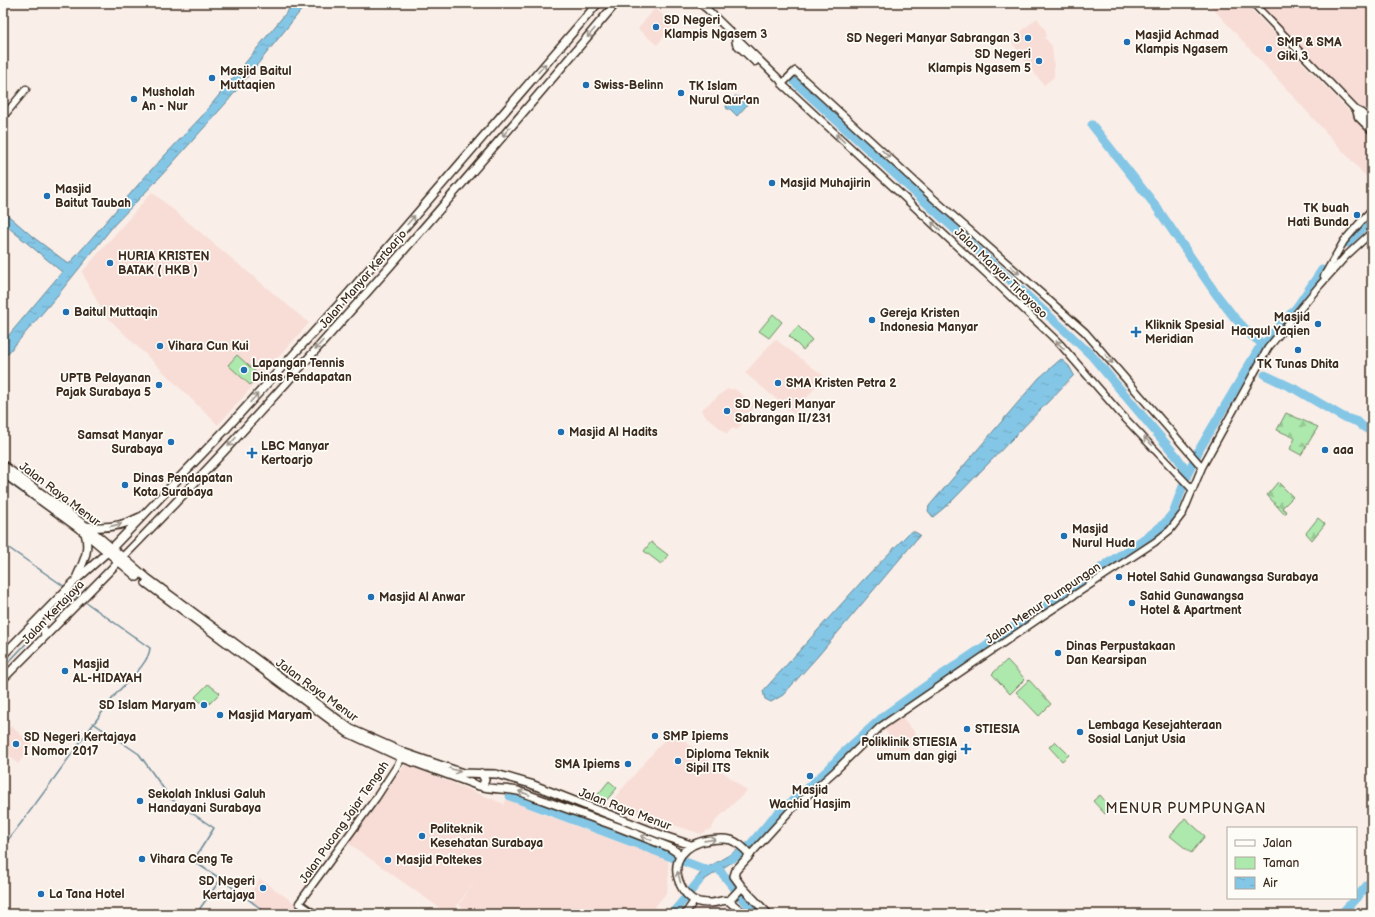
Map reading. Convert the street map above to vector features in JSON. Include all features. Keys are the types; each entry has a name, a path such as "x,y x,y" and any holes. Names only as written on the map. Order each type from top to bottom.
{"main road":[{"name":"Jalan Manyar Kertoarjo","path":"110,550 232,422 348,294 598,3"},
{"name":"Jalan Manyar Kertoarjo","path":"120,560 227,448 351,310 616,3"},
{"path":"529,83 534,89 541,91"},
{"path":"523,91 530,93 534,99"},
{"path":"348,294 352,300 358,302"},
{"path":"340,302 349,306 351,310"},
{"name":"Jalan Raya Menur","path":"3,465 110,550 131,572 351,729 404,755 482,787 518,791 669,847 679,859"},
{"name":"Jalan Raya Menur","path":"3,473 85,530"},
{"path":"74,582 84,564 87,554 85,530 111,526 134,520 144,515"},
{"name":"Jalan Kertajaya","path":"3,655 74,582 110,550"},
{"name":"Jalan Raya Menur","path":"120,560 222,638"},
{"name":"Jalan Kertajaya","path":"3,679 120,560"},
{"path":"100,580 116,571 124,570 131,572"},
{"path":"33,624 38,624 42,627 45,631 45,636"},
{"name":"Jalan Raya Menur","path":"404,755 463,772 496,774 531,784 664,836 691,845"},
{"path":"481,773 485,780 482,787"},
{"path":"496,774 494,781 496,788"},
{"path":"570,810 573,801"},
{"path":"578,813 581,803"},
{"path":"744,914 729,901 721,900 710,903 693,900 684,891 677,874 679,859 691,845 704,841 720,839 730,840 746,851 734,874 735,879 768,914"},
{"path":"729,901 742,887"}],"street":[{"name":"Jalan Manyar Tirtoyoso","path":"699,3 780,80 782,84 1060,344 1120,412 1192,489"},
{"path":"1253,3 1356,110 1362,113 1372,123"},
{"name":"Jalan Manyar Tirtoyoso","path":"782,84 795,71 934,198 1085,332 1202,467"},
{"path":"3,117 26,89"},
{"path":"1356,110 1358,117 1372,132"},
{"name":"Jalan Menur Pumpungan","path":"1320,285 1344,241 1372,209"},
{"name":"Jalan Menur Pumpungan","path":"746,851 835,772 880,727 1170,530 1183,513 1202,467 1268,348 1346,256 1372,232"},
{"path":"1344,241 1352,250"},
{"name":"Jalan Pucang Jajar Tengah","path":"314,914 299,903 376,798 404,755"},
{"path":"685,914 693,900"}],"shaded area":[{"path":"1208,3 1245,3 1372,135 1372,183"},
{"path":"1259,3 1372,4 1372,120 1280,26"},
{"name":"SD Negeri Klampis Ngasem 3","path":"655,8 674,25 657,45 638,29"},
{"path":"1037,18 1046,31 1046,36 1044,37 1052,46 1054,77 1044,85 1020,55 1011,40"},
{"path":"152,192 309,323 218,425 104,314 82,272"},
{"path":"775,339 824,376 794,414 745,373"},
{"name":"SD Negeri Manyar Sabrangan II/231","path":"727,389 735,389 756,406 737,430 732,428 727,434 703,414 701,410"},
{"path":"901,716 920,738 901,752 884,729"},
{"name":"SD Negeri Kertajaya I Nomor 2017","path":"11,726 32,745 18,764 3,749 3,735"},
{"name":"Diploma Teknik Sipil ITS","path":"672,731 747,791 716,820 712,828 701,834 609,804"},
{"path":"406,764 504,804 502,809 507,799 543,814 668,860 669,873 667,892 649,914 473,914 459,905 475,880 451,914 448,914 348,843"},
{"name":"SD Negeri Kertajaya","path":"260,879 303,909 300,914 270,914 247,898"}],"green space":[{"path":"773,314 782,322 769,338 759,331"},
{"path":"798,326 812,340 803,350 789,336"},
{"name":"Lapangan Tennis Dinas Pendapatan","path":"237,355 259,375 250,385 228,365"},
{"path":"1286,413 1318,427 1301,455 1290,449 1295,438 1277,430"},
{"path":"1278,482 1293,497 1282,508 1287,512 1284,514 1267,495"},
{"path":"1318,518 1325,524 1312,540 1306,533"},
{"path":"651,542 668,555 661,564 644,551"},
{"path":"1007,660 1025,679 1010,694 992,674"},
{"path":"1029,680 1051,704 1039,716 1016,692"},
{"path":"208,684 220,693 206,707 195,697"},
{"path":"1055,741 1069,755 1062,761 1049,747"},
{"path":"609,781 617,788 604,803 596,797"},
{"path":"1100,795 1111,808 1105,814 1093,801"},
{"path":"1185,818 1205,836 1191,853 1170,836"}],"water":[{"path":"294,3 307,3 227,102 160,177 114,225 57,296 3,359 3,342 62,272 3,223 3,211 33,237 69,264 151,170 202,116"},
{"path":"735,96 739,97 739,99 747,105 737,116 730,109 727,109 726,106"},
{"path":"1061,359 1069,366 1074,375 951,502 933,517 928,511 929,506 1039,378"},
{"path":"910,532 915,532 920,535 818,656 783,695 771,702 765,699 763,691 863,580"},
{"path":"739,849 743,855 701,882 693,892 689,889 702,871"}],"waterway":[{"path":"795,82 1092,356 1177,457 1188,473"},
{"path":"1092,125 1155,205 1216,294 1234,317 1252,336 1264,345"},
{"path":"1347,243 1372,219"},
{"path":"731,859 745,851 773,818 828,770 843,753 884,716 933,681 1153,533 1165,523 1173,513 1188,473 1199,450 1258,350 1297,307 1322,270"},
{"path":"1265,375 1297,390 1343,417 1358,422 1372,432"},
{"path":"3,479 55,516"},
{"path":"3,544 65,587"},
{"path":"70,591 80,598"},
{"path":"50,620 76,595"},
{"path":"3,846 116,694 146,660 149,654 150,648 84,601"},
{"path":"3,668 37,632"},
{"path":"93,723 139,754 171,799 214,828 193,861 221,879 268,914"},
{"path":"510,796 709,871"},
{"path":"717,867 735,889"},
{"path":"196,914 220,880"},
{"path":"1357,897 1372,880"},
{"path":"672,914 699,881"},
{"path":"740,896 757,914"},
{"path":"1341,914 1355,899"}],"place":[{"name":"SD Negeri Klampis Ngasem 3","path":"656,27"},
{"name":"SD Negeri Manyar Sabrangan 3","path":"1028,38"},
{"name":"Masjid Achmad Klampis Ngasem","path":"1127,42"},
{"name":"SMP & SMA Giki 3","path":"1269,49"},
{"name":"SD Negeri Klampis Ngasem 5","path":"1039,61"},
{"name":"Masjid Baitul Muttaqien","path":"212,78"},
{"name":"Swiss-Belinn","path":"586,85"},
{"name":"TK Islam Nurul Qur'an","path":"681,93"},
{"name":"Musholah An - Nur","path":"134,99"},
{"name":"Masjid Muhajirin","path":"772,183"},
{"name":"Masjid Baitut Taubah","path":"47,196"},
{"name":"TK buah Hati Bunda","path":"1357,215"},
{"name":"HURIA KRISTEN BATAK ( HKB )","path":"110,263"},
{"name":"Baitul Muttaqin","path":"66,312"},
{"name":"Gereja Kristen Indonesia Manyar","path":"872,320"},
{"name":"Masjid Haqqul Yaqien","path":"1318,324"},
{"name":"Kliknik Spesial Meridian","path":"1136,332"},
{"name":"Vihara Cun Kui","path":"160,346"},
{"name":"TK Tunas Dhita","path":"1298,350"},
{"name":"Lapangan Tennis Dinas Pendapatan","path":"244,370"},
{"name":"SMA Kristen Petra 2","path":"778,383"},
{"name":"UPTB Pelayanan Pajak Surabaya 5","path":"159,385"},
{"name":"SD Negeri Manyar Sabrangan II/231","path":"727,411"},
{"name":"Masjid Al Hadits","path":"561,432"},
{"name":"Samsat Manyar Surabaya","path":"171,442"},
{"name":"aaa","path":"1325,450"},
{"name":"LBC Manyar Kertoarjo","path":"252,453"},
{"name":"Dinas Pendapatan Kota Surabaya","path":"125,485"},
{"name":"Masjid Nurul Huda","path":"1064,536"},
{"name":"Hotel Sahid Gunawangsa Surabaya","path":"1119,577"},
{"name":"Masjid Al Anwar","path":"371,597"},
{"name":"Sahid Gunawangsa Hotel & Apartment","path":"1132,603"},
{"name":"Dinas Perpustakaan Dan Kearsipan","path":"1058,653"},
{"name":"Masjid AL-HIDAYAH","path":"65,671"},
{"name":"SD Islam Maryam","path":"204,705"},
{"name":"Masjid Maryam","path":"220,715"},
{"name":"STIESIA","path":"967,729"},
{"name":"Lembaga Kesejahteraan Sosial Lanjut Usia","path":"1080,732"},
{"name":"SMP Ipiems","path":"655,736"},
{"name":"SD Negeri Kertajaya I Nomor 2017","path":"16,744"},
{"name":"Poliklinik STIESIA umum dan gigi","path":"966,749"},
{"name":"Diploma Teknik Sipil ITS","path":"678,761"},
{"name":"SMA Ipiems","path":"628,764"},
{"name":"Masjid Wachid Hasjim","path":"810,776"},
{"name":"Sekolah Inklusi Galuh Handayani Surabaya","path":"140,801"},
{"name":"Politeknik Kesehatan Surabaya","path":"422,836"},
{"name":"Vihara Ceng Te","path":"142,859"},
{"name":"Masjid Poltekes","path":"388,860"},
{"name":"SD Negeri Kertajaya","path":"263,888"},
{"name":"La Tana Hotel","path":"41,894"}],"district":[{"name":"MENUR PUMPUNGAN","path":"1186,808"}]}
